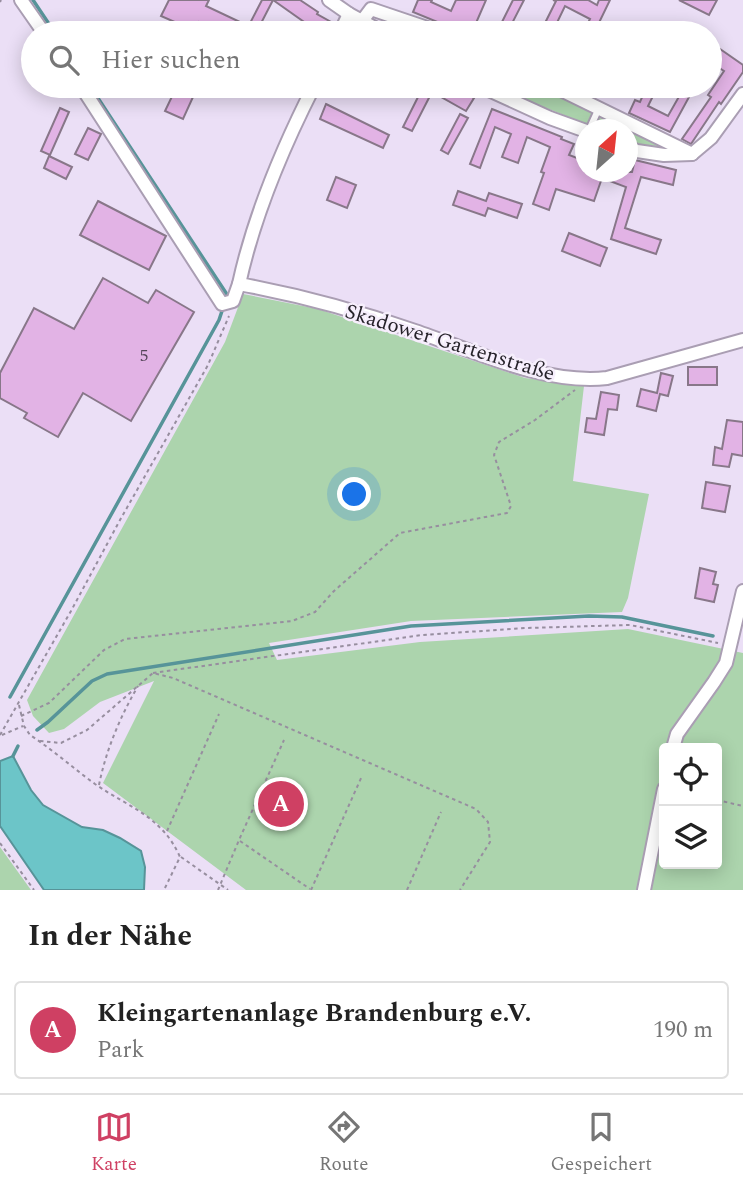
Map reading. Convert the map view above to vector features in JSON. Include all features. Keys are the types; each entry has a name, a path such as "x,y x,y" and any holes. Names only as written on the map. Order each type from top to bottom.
{"street":[{"path":"21,0 36,21"},
{"path":"328,0 362,21 371,9 406,21"},
{"path":"346,21 349,14"},
{"path":"638,151 664,155 692,154 711,138 743,94"},
{"path":"89,98 222,304 233,301 247,246 271,178 308,98"},
{"path":"506,98 575,126"},
{"path":"578,98 692,154"},
{"name":"Skadower Gartenstraße","path":"239,284 323,302 415,330 527,369 571,379 607,378 743,340"},
{"path":"674,743 677,734 726,663 743,591"},
{"path":"644,890 661,806"}],"lane":[{"path":"593,119 599,108"}],"path":[{"path":"0,735 208,365 227,324 233,301"},
{"path":"21,716 49,703 104,650 125,639 292,621 315,612 334,591 400,533 507,513 511,506 494,455 499,442 535,420 589,380"},
{"path":"40,741 61,743 87,730 153,673 422,635 630,625 730,646"},
{"path":"153,673 173,678 476,809 488,822 490,842 460,890"},
{"path":"98,786 105,756 138,685"},
{"path":"19,704 24,726 30,735 98,786 150,819 166,833 180,857 228,890"},
{"path":"166,833 219,714"},
{"path":"0,726 5,727"},
{"path":"0,735 24,726"},
{"path":"218,890 284,740"},
{"path":"239,840 311,890 362,776"},
{"path":"722,801 743,806"},
{"path":"407,890 441,812"},
{"path":"0,842 34,890"},
{"path":"164,890 180,857"}],"shaded area":[{"path":"521,98 570,98 613,119 575,119"},
{"path":"638,131 670,147 654,147 638,144"},
{"path":"243,294 318,309 525,378 584,386 573,481 649,494 628,598 622,612 411,621 269,643 277,660 420,642 628,629 743,653 743,890 246,890 103,783 154,681 100,702 64,729 49,733 33,716 27,700 225,342"},
{"path":"13,756 31,790 43,805 82,827 103,830 141,851 145,867 144,890 44,890 0,826 0,761"},
{"path":"0,847 31,890 0,890"}],"building":[{"path":"169,0 209,0 206,6 238,21 172,21 161,16"},
{"path":"262,0 273,0 262,21 251,21"},
{"path":"273,0 300,0 329,21 303,21"},
{"path":"418,0 432,0 431,2 451,11 456,0 486,0 477,21 435,21 413,12"},
{"path":"513,0 524,0 513,21 502,21"},
{"path":"553,0 588,0 597,5 599,0 610,0 600,21 589,21 590,19 565,6 558,21 546,21 556,1"},
{"path":"679,0 717,0 709,15"},
{"path":"722,50 743,65 743,72 691,144 682,139 710,98 722,98"},
{"path":"171,98 193,98 183,119 165,111"},
{"path":"418,98 429,98 412,131 403,127"},
{"path":"443,98 474,98 466,111"},
{"path":"642,98 652,98 648,106 668,116 678,98 688,98 670,132 629,113 635,100 640,102"},
{"path":"326,104 389,135 383,148 320,119"},
{"path":"60,108 69,112 50,155 41,151"},
{"path":"492,109 574,144 569,155 575,157 575,182 601,182 594,201 556,189 549,210 533,204 550,147 527,137 518,163 502,157 511,134 495,127 480,168 470,164"},
{"path":"460,114 468,118 448,154 441,150"},
{"path":"88,128 101,134 88,160 75,154"},
{"path":"49,156 72,167 66,179 44,168"},
{"path":"638,161 676,170 673,185 641,177 625,228 661,240 656,254 611,239 626,187 613,182 638,182"},
{"path":"336,177 356,185 347,208 327,200"},
{"path":"458,191 486,201 489,193 522,204 517,218 488,208 485,216 453,205"},
{"path":"98,201 166,236 149,270 80,235"},
{"path":"569,233 607,248 600,266 562,251"},
{"path":"103,278 148,303 156,290 194,312 131,421 83,393 58,437 24,418 27,413 0,398 0,373 34,308 74,329"},
{"path":"688,367 717,367 717,385 688,385"},
{"path":"661,373 673,376 668,396 660,394 656,411 637,406 641,389 657,393"},
{"path":"601,392 619,395 617,410 608,409 604,435 585,432 587,418 596,419"},
{"path":"727,420 743,422 743,456 732,454 729,467 713,465 715,447 722,449"},
{"path":"706,482 730,486 725,512 702,508"},
{"path":"700,568 716,572 713,584 718,585 714,602 695,598"}],"waterway":[{"path":"33,0 47,21"},
{"path":"98,98 228,296"},
{"path":"10,697 222,311"},
{"path":"37,730 92,681 107,674 411,626 589,616 622,617 713,636"},
{"path":"13,756 18,746"}],"place":[{"name":"Kleingartenanlage Brandenburg e.V.","path":"281,804"}]}
